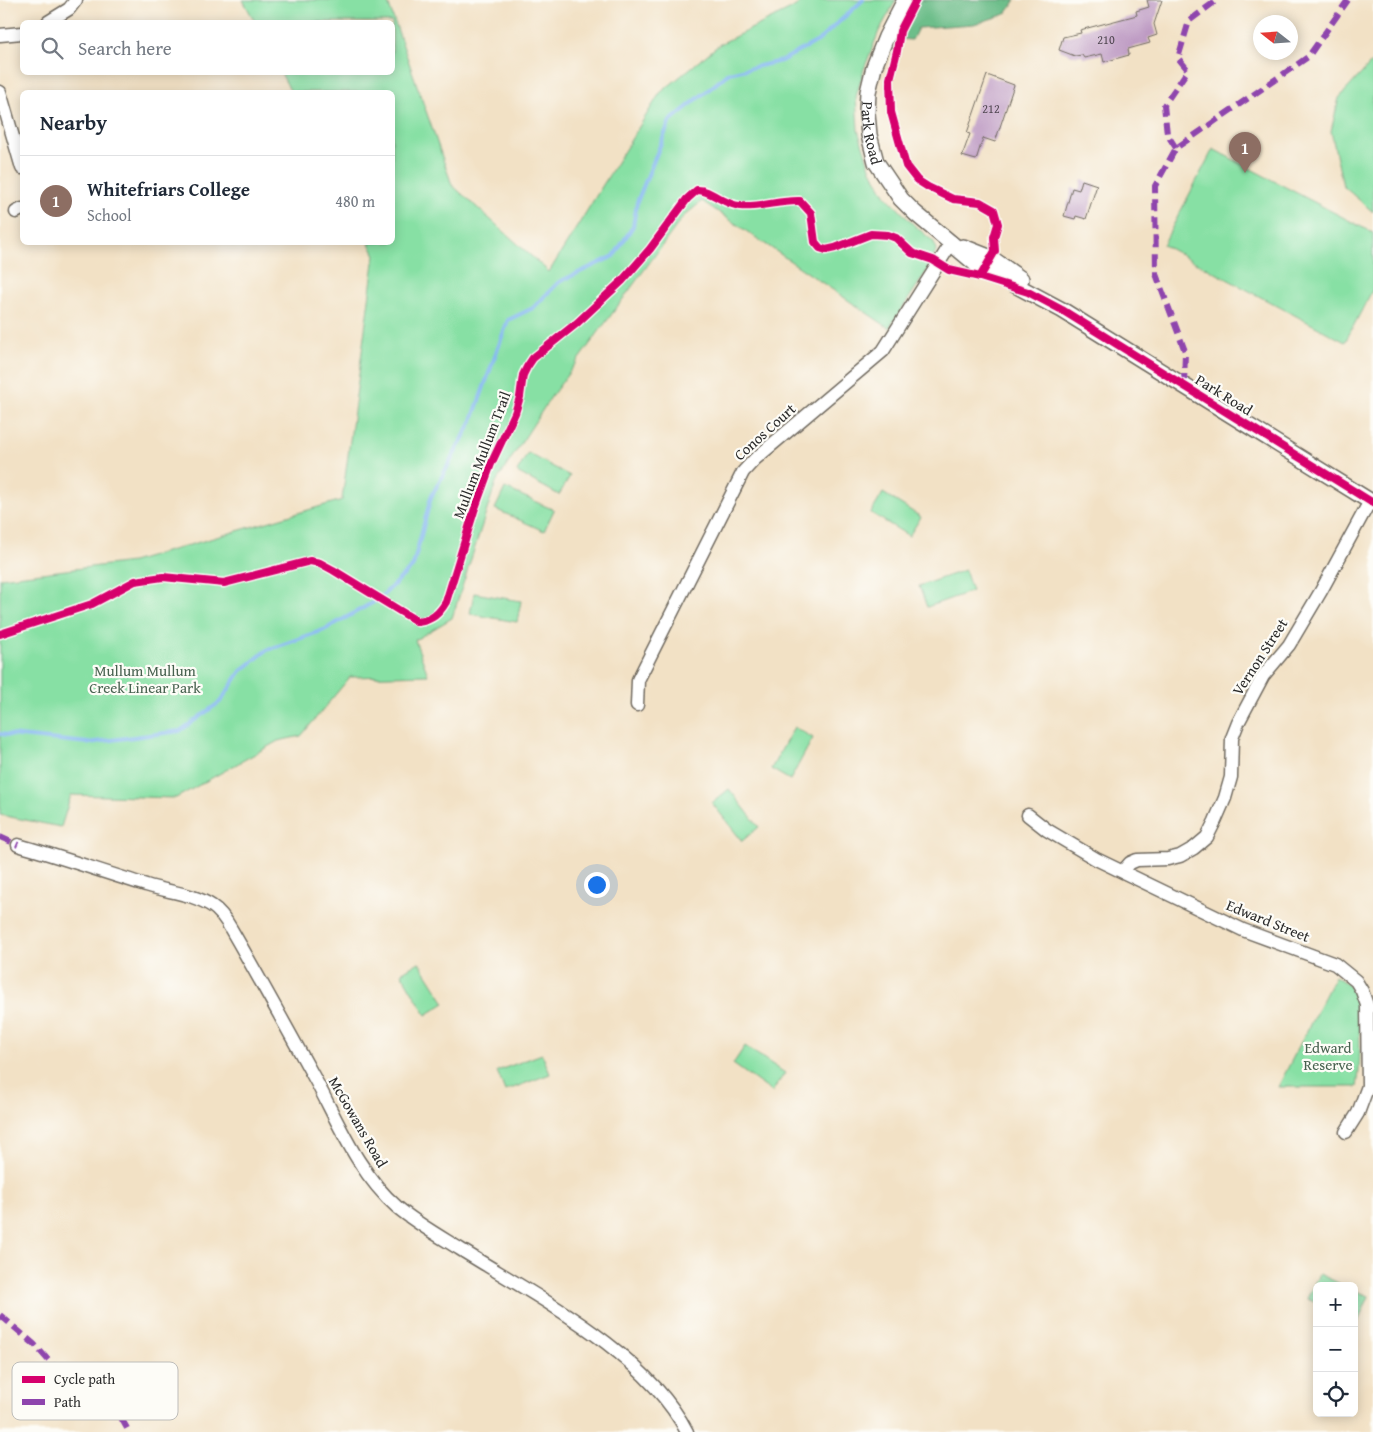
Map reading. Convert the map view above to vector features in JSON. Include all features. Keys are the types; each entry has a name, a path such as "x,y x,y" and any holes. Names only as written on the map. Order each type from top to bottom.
{"street":[{"name":"Park Road","path":"906,0 886,37 874,67 868,92 867,113 869,136 876,162 900,199 952,242 999,263 1062,310 1372,502"},
{"path":"51,20 72,3"},
{"path":"0,35 20,33"},
{"path":"0,92 20,161"},
{"name":"Conos Court","path":"637,705 638,680 743,472 755,459 883,351 952,242"},
{"name":"Vernon Street","path":"1123,871 1130,863 1137,860 1168,859 1180,856 1194,848 1207,836 1225,798 1231,777 1232,738 1238,723 1263,676 1289,644 1321,592 1372,502"},
{"name":"Edward Street","path":"1028,815 1071,845 1243,930 1335,964 1356,981 1367,1005 1368,1086 1358,1113 1346,1132"},
{"name":"McGowans Road","path":"18,845 145,885 187,895 202,900 213,907 231,929 354,1153 378,1189 398,1208 434,1234 601,1338 640,1372 667,1400 687,1432"}],"green space":[{"name":"Mullum Mullum Creek Linear Park","path":"243,0 387,0 394,20 254,20"},
{"name":"Mullum Mullum Creek Linear Park","path":"804,0 896,0 879,31 864,69 856,97 858,130 870,168 886,196 915,226 934,242 936,251 929,268 889,328 702,201 683,217 551,397 496,482 452,618 415,640 428,675 350,677 301,736 278,741 176,798 71,795 61,827 0,815 0,578 132,562 342,500 375,255 370,245 395,245 395,90 290,90 282,75 395,75 395,23 452,185 549,272 660,93 720,44 791,9"},
{"path":"918,0 1016,0 1006,14 974,24 918,28 912,40 898,39"},
{"path":"1373,61 1373,212 1343,186 1331,131 1339,98"},
{"path":"1213,149 1373,233 1373,289 1345,342 1163,245"},
{"path":"528,453 570,476 559,495 517,472"},
{"path":"505,488 554,510 544,531 495,509"},
{"path":"883,493 921,517 909,536 871,513"},
{"path":"965,570 972,591 927,607 919,586"},
{"path":"474,593 521,601 517,622 470,614"},
{"path":"794,727 813,738 790,780 771,769"},
{"path":"729,789 759,827 742,841 712,803"},
{"path":"419,962 445,1003 426,1015 401,973"},
{"name":"Edward Reserve","path":"1335,976 1348,985 1356,1005 1360,1034 1357,1087 1278,1087"},
{"path":"745,1046 785,1073 772,1092 733,1064"},
{"path":"542,1054 550,1074 505,1091 497,1071"},
{"path":"1319,1274 1336,1282 1315,1282"},
{"path":"1313,1286 1313,1301 1307,1299"},
{"path":"1358,1292 1369,1296 1358,1322"}],"building":[{"path":"1147,0 1162,0 1154,24 1157,35 1148,38 1150,43 1128,49 1129,55 1104,62 1102,54 1084,58 1082,55 1075,56 1059,50 1063,37 1081,33 1080,30 1137,15 1136,11 1149,7"},
{"path":"987,75 1014,85 995,142 983,138 976,160 962,156 970,134 967,133"},
{"path":"1082,180 1097,185 1086,219 1076,216 1075,219 1064,216 1072,188 1079,190"}],"waterway":[{"path":"0,734 88,743 180,731 220,702 241,671 267,650 324,630 379,599 413,566 431,497 471,423 508,320 533,308 559,282 614,256 633,226 637,202 670,121 729,73 781,61 818,41 863,0"}],"marked path":[{"path":"1176,148 1167,134 1164,105 1188,70 1178,58 1189,21 1217,0"},
{"path":"1184,386 1185,351 1156,274 1155,186 1176,148 1308,57 1348,0"},
{"path":"0,837 18,845"},
{"path":"0,1315 34,1344 50,1362"},
{"path":"122,1420 129,1432"}],"cycle path":[{"name":"Mullum Mullum Trail","path":"0,634 92,604 135,581 163,577 224,583 310,561 320,563 333,570 418,622 431,618 441,610 446,602 474,511 491,464 515,413 520,397 523,375 527,367 533,358 577,323 622,281 650,249 687,199 697,190 702,190 728,203 740,206 800,201 811,213 815,242 820,248 826,250 835,248 871,234 888,235 896,238 912,253 933,260 949,270 980,277 995,251 994,237 998,224 994,210 980,202 953,199 917,180 906,166 891,112 890,79 900,31 916,0"},
{"path":"980,277 1028,292 1062,310 1373,503"}],"place":[{"name":"Whitefriars College","path":"1245,173"}]}
